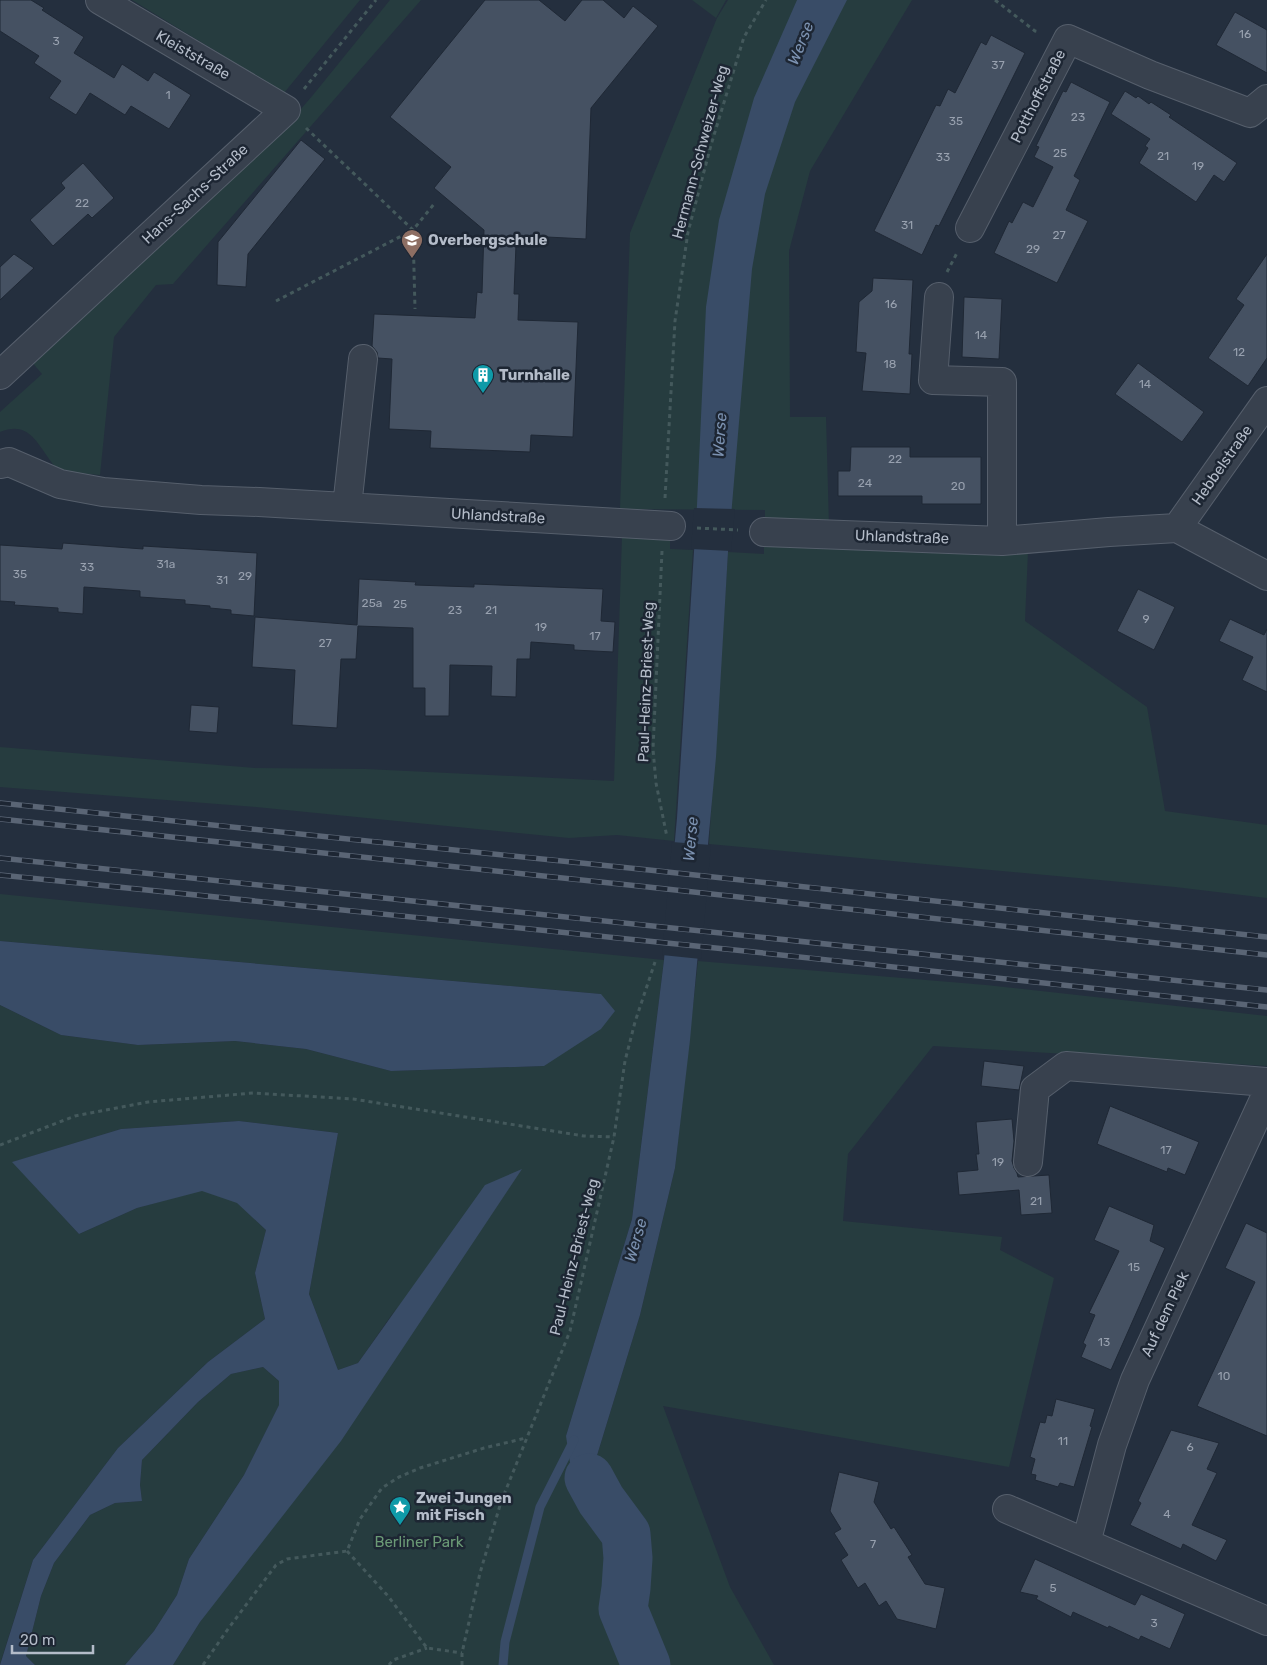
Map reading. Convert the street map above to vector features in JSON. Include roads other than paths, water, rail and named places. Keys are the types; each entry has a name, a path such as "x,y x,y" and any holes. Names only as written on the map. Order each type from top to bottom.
{"street":[{"name":"Kleiststraße","path":"100,0 286,110"},
{"name":"Potthoffstraße","path":"970,228 1068,39 1150,75 1250,113 1267,99"},
{"name":"Hans-Sachs-Straße","path":"0,375 286,110"},
{"path":"939,297 933,380 1002,382 1002,541"},
{"path":"347,507 363,359"},
{"name":"Hebbelstraße","path":"1177,528 1267,401"},
{"name":"Uhlandstraße","path":"0,464 9,462 60,484 103,492 201,500 667,526"},
{"path":"1177,528 1267,576"},
{"name":"Uhlandstraße","path":"764,532 1002,541 1177,528"},
{"path":"1028,1162 1034,1089 1066,1066 1267,1082"},
{"name":"Auf dem Piek","path":"1086,1543 1112,1445 1134,1380 1267,1093"},
{"path":"1007,1509 1267,1622"}],"water":[{"path":"797,0 847,0 795,102 765,194 752,269 728,552 716,757 690,1040 675,1168 640,1315 595,1462 597,1475 626,1534 587,1497 572,1476 566,1436 632,1219 664,960 677,818 697,505 706,307 719,220 754,98"},
{"path":"0,941 601,994 615,1011 601,1029 544,1066 391,1071 306,1049 235,1041 138,1045 61,1035 0,1005"},
{"path":"239,1121 338,1133 309,1294 338,1370 358,1363 485,1185 522,1169 341,1441 200,1622 173,1665 125,1665 154,1631 177,1595 189,1559 244,1475 279,1405 279,1381 263,1367 231,1374 198,1402 142,1460 140,1485 142,1501 115,1503 90,1515 54,1563 41,1596 26,1656 35,1665 0,1665 33,1560 118,1448 208,1362 265,1319 255,1273 266,1230 237,1203 202,1191 137,1208 79,1234 12,1162 121,1129"}],"waterway":[{"path":"503,1665 505,1642 540,1507 574,1440"},
{"name":"Werse","path":"589,1478 601,1500 626,1534 628,1558 623,1609 646,1665"}],"railway":[{"path":"0,803 649,870 1267,937"},
{"path":"0,819 648,887 1267,955"},
{"path":"0,858 1267,990"},
{"path":"0,875 735,950 1267,1007"}],"place":[{"name":"Overbergschule","path":"412,259"},
{"name":"Turnhalle","path":"483,394"},
{"name":"Zwei Jungen mit Fisch","path":"400,1526"}],"park label":[{"name":"Berliner Park","path":"419,1542"}]}
